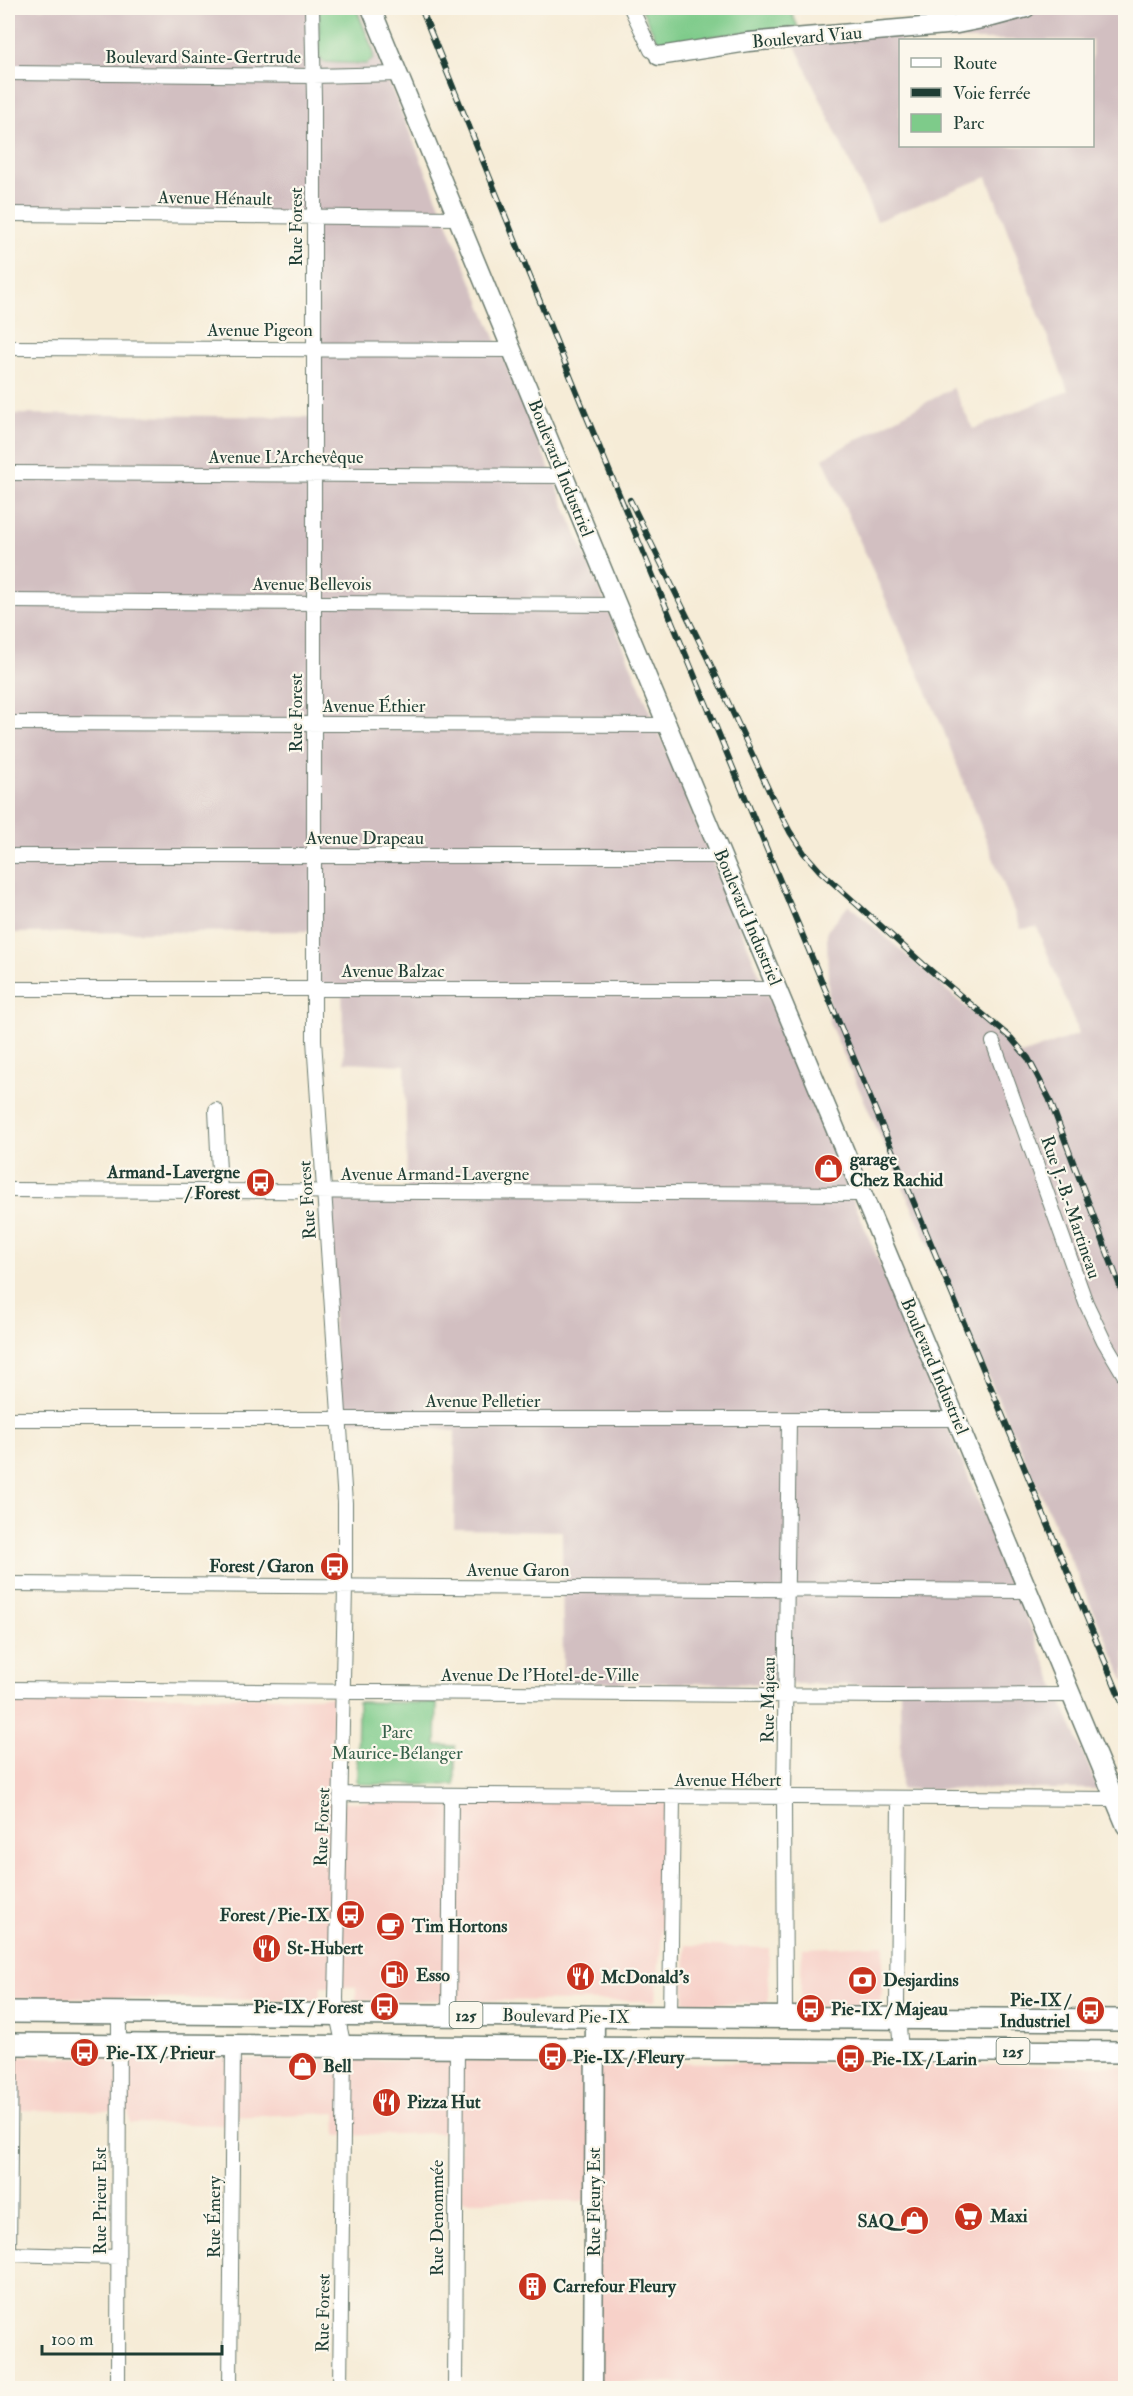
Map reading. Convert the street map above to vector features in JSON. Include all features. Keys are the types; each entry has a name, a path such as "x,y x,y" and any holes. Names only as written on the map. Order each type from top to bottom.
{"main road":[{"name":"Boulevard Pie-IX","path":"8,2012 1125,2020"},
{"name":"Boulevard Pie-IX","path":"9,2044 1125,2052"}],"street":[{"name":"Rue Forest","path":"312,8 314,989 316,1065 344,1481 345,1587 337,2014 344,2047 340,2388"},
{"name":"Boulevard Industriel","path":"371,8 1125,1826"},
{"path":"631,8 651,50 659,56"},
{"name":"Boulevard Viau","path":"659,56 748,42 957,24 1026,8"},
{"name":"Boulevard Sainte-Gertrude","path":"8,73 313,76 398,74"},
{"name":"Avenue Hénault","path":"8,214 458,218"},
{"name":"Avenue Pigeon","path":"8,348 513,350"},
{"name":"Avenue L'Archevêque","path":"8,473 565,476"},
{"name":"Avenue Bellevois","path":"8,601 617,605"},
{"name":"Avenue Éthier","path":"8,723 669,725"},
{"name":"Avenue Drapeau","path":"8,856 723,856"},
{"name":"Avenue Balzac","path":"8,989 778,989"},
{"name":"Rue J.-B.-Martineau","path":"993,1042 1071,1265 1104,1341 1120,1359 1125,1378"},
{"path":"216,1110 220,1191"},
{"name":"Avenue Armand-Lavergne","path":"8,1190 863,1194"},
{"name":"Avenue Pelletier","path":"8,1419 957,1419"},
{"name":"Rue Majeau","path":"785,2018 784,1798 789,1420"},
{"name":"Avenue Garon","path":"8,1584 1029,1591"},
{"name":"Avenue De l'Hotel-de-Ville","path":"8,1689 1071,1695"},
{"name":"Avenue Hébert","path":"341,1794 1114,1799"},
{"path":"449,2015 451,1795"},
{"path":"670,2017 673,1797"},
{"path":"899,1798 897,2018 901,2050"},
{"name":"Rue Prieur Est","path":"118,2388 119,2013"},
{"name":"Rue Fleury Est","path":"592,2388 595,2016"},
{"path":"9,2044 8,2254 118,2257"},
{"name":"Rue Émery","path":"230,2388 233,2046"},
{"name":"Rue Denommée","path":"455,2388 456,2047"}],"shaded area":[{"path":"8,8 358,8 1098,1789 901,1789 900,1685 563,1682 562,1531 454,1529 455,1431 339,1419 325,1192 407,1192 405,1065 344,1062 342,989 314,989 314,931 8,933 8,356 9,414 313,417 313,217 8,214"},
{"path":"1026,8 1125,8 1125,1681 829,1022 827,931 849,905 1021,1055 1079,1034 1037,927 1021,929 941,724 823,458 953,388 973,429 1068,391 987,177 877,221 792,39"},
{"path":"8,1695 333,1697 332,1802 673,1801 656,2001 356,2000 356,1987 321,1987 319,2000 8,1998"},
{"path":"686,1945 769,1948 768,2004 684,2003"},
{"path":"884,1945 881,2007 800,2006 802,1948"},
{"path":"8,2057 1125,2066 1125,2387 583,2382 586,2201 462,2201 459,2132 337,2136 336,2113 225,2117 225,2125 130,2123 128,2111 8,2110"}],"green space":[{"path":"319,8 356,8 373,51 373,59 366,64 323,62 319,57"},
{"path":"641,8 789,8 798,27 715,36 664,46 656,38"},
{"name":"Parc Maurice-Bélanger","path":"358,1702 437,1703 436,1745 455,1746 455,1785 359,1784 357,1782"}],"railway":[{"path":"421,8 586,415 1126,1712"},
{"path":"630,500 708,659 771,795 804,853 820,871 923,964 1011,1038 1028,1058 1049,1098 1126,1302"}],"place":[{"name":"garage Chez Rachid","path":"829,1169"},
{"name":"Armand-Lavergne / Forest","path":"261,1182"},
{"name":"Forest / Garon","path":"335,1566"},
{"name":"Forest / Pie-IX","path":"350,1915"},
{"name":"Tim Hortons","path":"391,1926"},
{"name":"St-Hubert","path":"266,1948"},
{"name":"Esso","path":"395,1975"},
{"name":"McDonald's","path":"580,1977"},
{"name":"Desjardins","path":"862,1980"},
{"name":"Pie-IX / Forest","path":"384,2007"},
{"name":"Pie-IX / Majeau","path":"810,2009"},
{"name":"Pie-IX / Industriel","path":"1091,2010"},
{"name":"Pie-IX / Prieur","path":"85,2053"},
{"name":"Pie-IX / Fleury","path":"552,2057"},
{"name":"Pie-IX / Larin","path":"851,2059"},
{"name":"Bell","path":"302,2066"},
{"name":"Pizza Hut","path":"386,2102"},
{"name":"Maxi","path":"969,2216"},
{"name":"SAQ","path":"915,2221"},
{"name":"Carrefour Fleury","path":"532,2286"}]}
